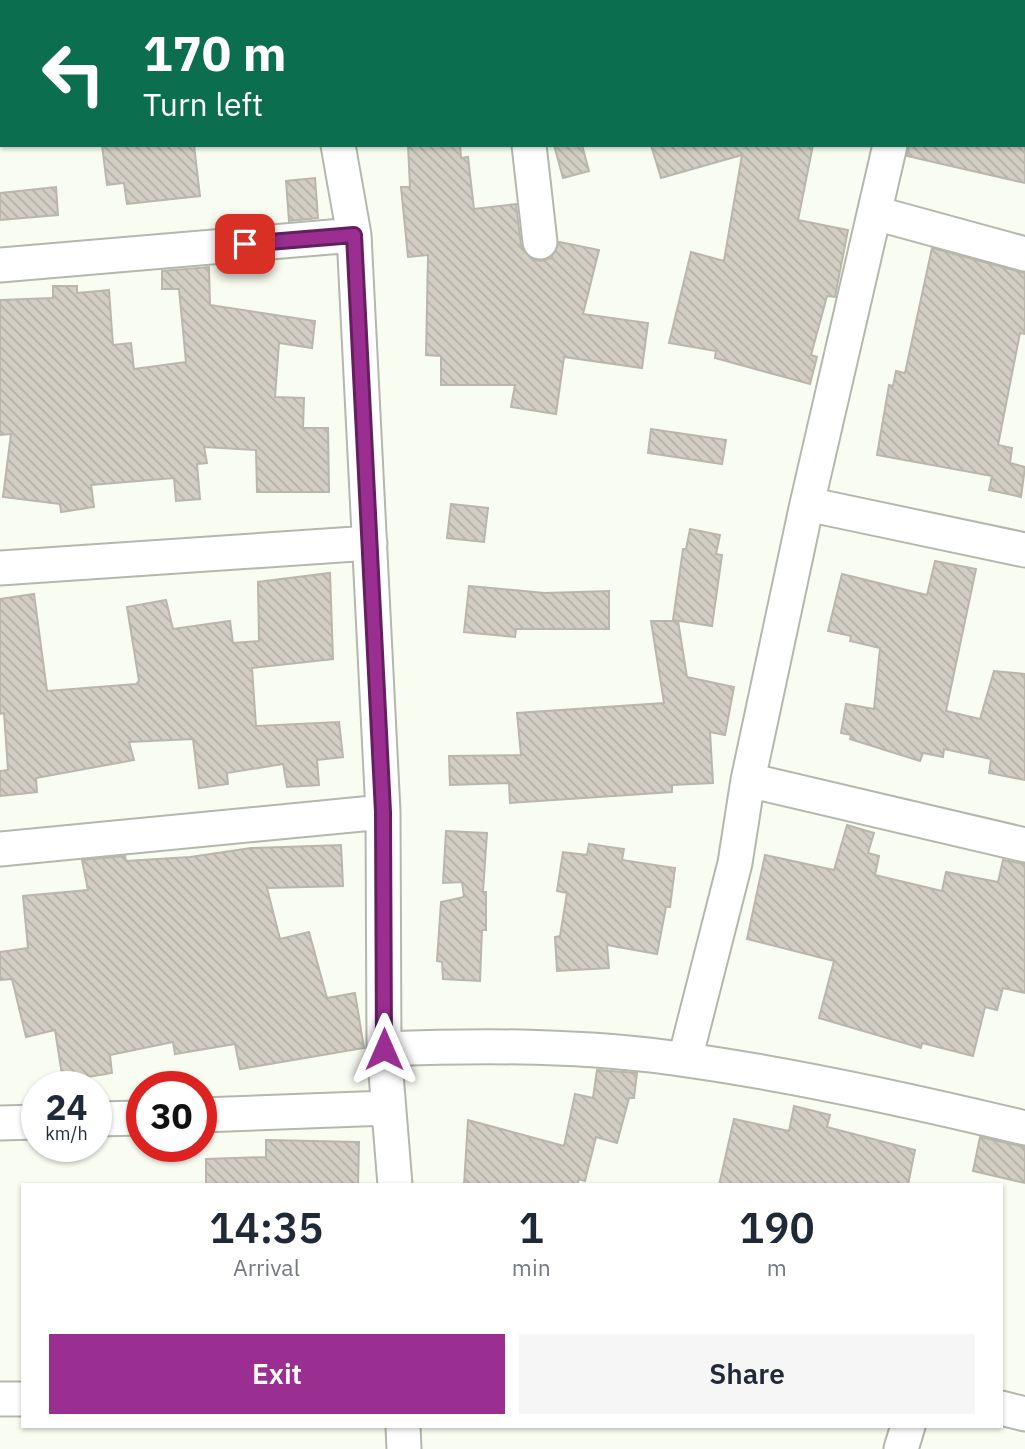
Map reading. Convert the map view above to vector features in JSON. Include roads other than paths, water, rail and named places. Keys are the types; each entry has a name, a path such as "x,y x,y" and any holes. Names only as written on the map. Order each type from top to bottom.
{"street":[{"path":"338,147 354,235 383,812 384,1049 395,1183"},
{"path":"529,147 540,242"},
{"path":"685,1059 735,863 748,780 807,504 890,147"},
{"path":"875,213 1025,254"},
{"path":"0,265 354,235"},
{"path":"807,504 1025,550"},
{"path":"0,568 370,543"},
{"path":"748,780 1025,845"},
{"path":"0,849 383,812"},
{"path":"384,1049 528,1046 685,1059 897,1098 1025,1128"},
{"path":"217,1114 387,1108"},
{"path":"0,1123 21,1122"},
{"path":"0,1399 21,1399"},
{"path":"1003,1408 1025,1414"},
{"path":"403,1428 404,1449"},
{"path":"901,1449 907,1428"}]}
